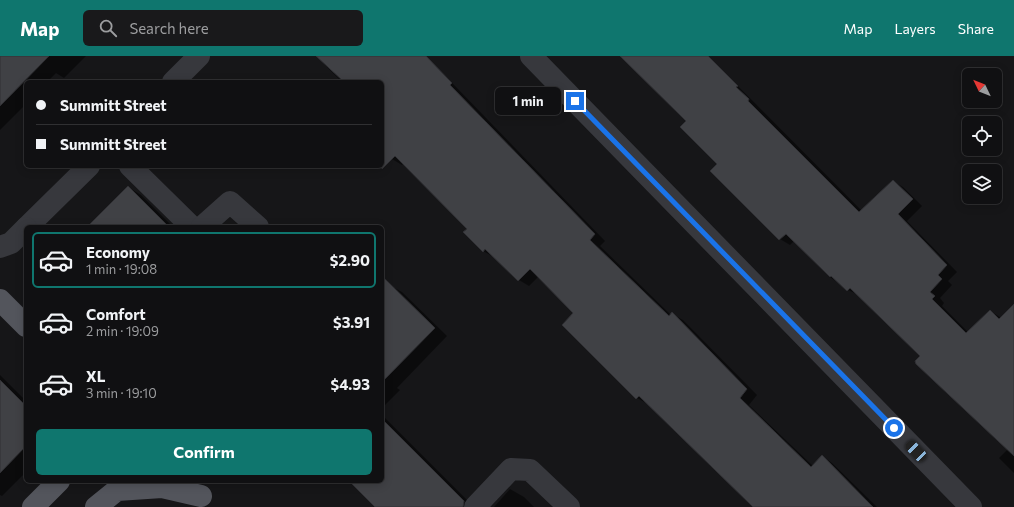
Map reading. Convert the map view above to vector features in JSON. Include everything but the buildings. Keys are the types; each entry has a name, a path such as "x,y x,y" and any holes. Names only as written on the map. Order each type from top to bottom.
{"main road":[{"path":"0,300 24,324"},
{"path":"34,507 57,483"},
{"path":"187,483 207,501"},
{"path":"96,507 117,490 162,487 207,501"}],"street":[{"path":"175,80 200,56"},
{"path":"532,56 971,507"},
{"path":"29,225 87,168"},
{"path":"132,168 190,225"},
{"path":"204,225 230,202 256,225"},
{"path":"0,247 11,243 24,230"},
{"path":"475,507 511,469 530,470 569,507"}],"route":[{"path":"575,101 894,428"}]}
